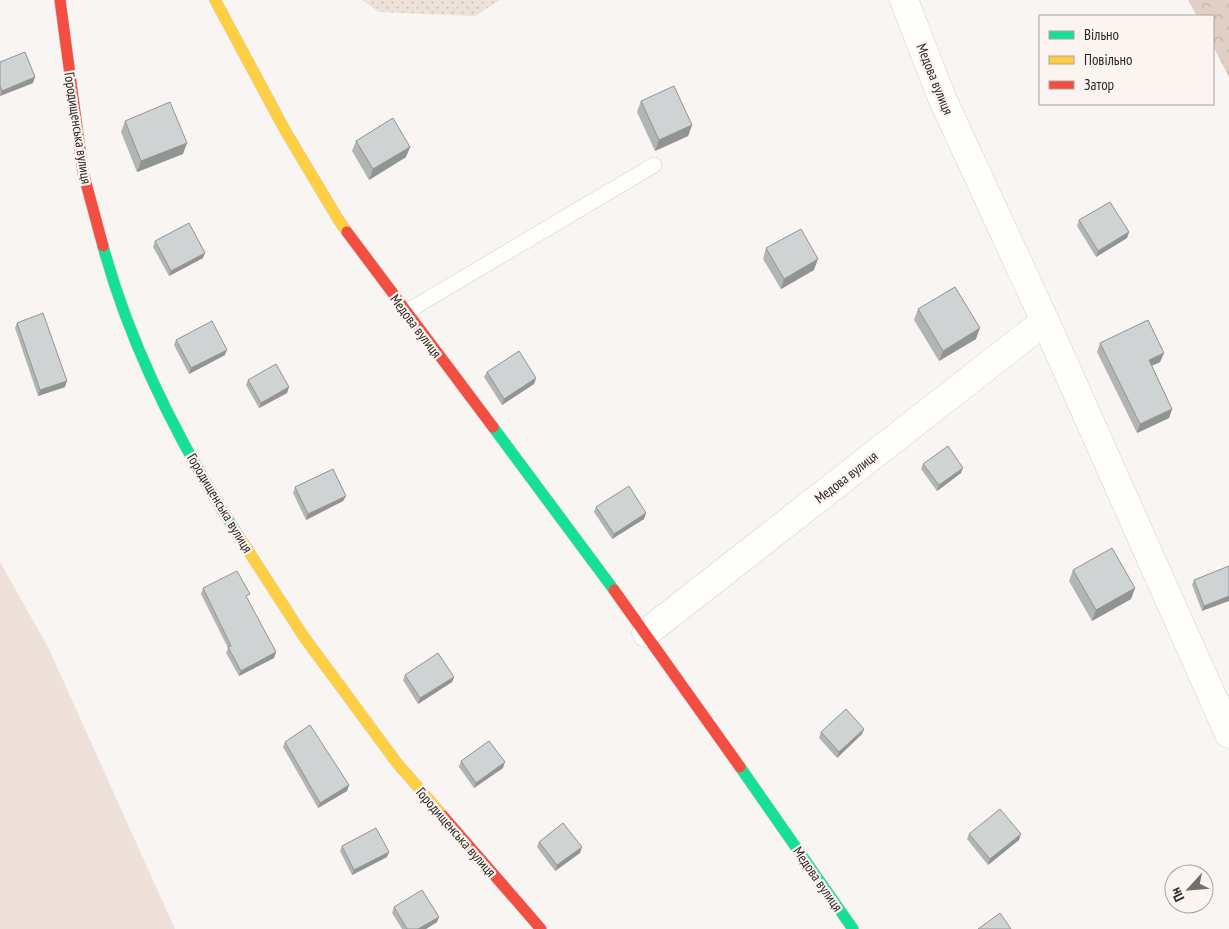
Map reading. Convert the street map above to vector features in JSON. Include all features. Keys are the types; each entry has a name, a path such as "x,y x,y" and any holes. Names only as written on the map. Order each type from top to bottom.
{"street":[{"name":"Городищенська вулиця","path":"60,0 83,172 114,287 155,388 206,485 304,637 397,763 541,929"},
{"name":"Медова вулиця","path":"215,0 286,132 338,219 646,633 853,929"},
{"name":"Медова вулиця","path":"904,0 942,98 1045,321 1229,734"},
{"name":"Медова вулиця","path":"646,633 1045,321"}],"lane":[{"path":"406,312 654,165"}],"shaded area":[{"path":"362,0 500,0 475,16 379,12"},
{"path":"0,562 48,647 175,929 0,929"}],"green space":[{"path":"1188,0 1229,0 1229,77 1214,48 1214,15 1196,15"}],"building":[{"path":"25,52 35,77 2,91 0,86 0,62"},
{"path":"674,86 692,125 659,140 641,101"},
{"path":"170,102 187,143 141,161 125,121"},
{"path":"393,118 410,147 373,169 356,141"},
{"path":"1110,202 1129,232 1098,251 1079,220"},
{"path":"189,223 205,253 171,271 155,241"},
{"path":"801,229 818,259 784,279 766,248"},
{"path":"955,287 980,328 943,351 918,309"},
{"path":"43,313 67,381 40,390 17,323"},
{"path":"1148,320 1164,353 1149,360 1172,409 1140,424 1100,343"},
{"path":"212,321 227,350 191,368 176,340"},
{"path":"519,351 536,378 504,399 487,372"},
{"path":"276,364 289,387 261,403 248,380"},
{"path":"948,446 963,468 939,485 923,464"},
{"path":"333,469 346,496 308,514 295,487"},
{"path":"629,486 646,513 614,534 596,507"},
{"path":"1112,548 1135,588 1096,610 1073,570"},
{"path":"1229,566 1229,596 1204,606 1194,580"},
{"path":"237,571 250,594 246,596 276,652 241,671 228,647 231,646 203,588"},
{"path":"438,653 454,677 420,698 405,675"},
{"path":"846,709 864,729 839,752 821,732"},
{"path":"310,725 349,785 320,803 285,742"},
{"path":"489,741 505,762 476,783 461,761"},
{"path":"1000,809 1021,834 990,859 969,834"},
{"path":"563,823 582,847 557,865 539,842"},
{"path":"376,828 389,852 354,870 342,846"},
{"path":"422,890 439,917 418,929 407,929 394,907"},
{"path":"1000,913 1011,929 978,929"}],"traffic: fast":[{"path":"103,246 128,322 159,395 196,466 238,535"},
{"path":"493,427 614,590"},
{"path":"740,767 853,929"}],"traffic: slow":[{"path":"215,0 286,132 347,232"},
{"path":"238,535 304,637 397,763 443,816"}],"traffic: jam":[{"path":"60,0 83,172 103,246"},
{"path":"347,232 493,427"},
{"path":"614,590 740,767"},
{"path":"443,816 541,929"}]}
